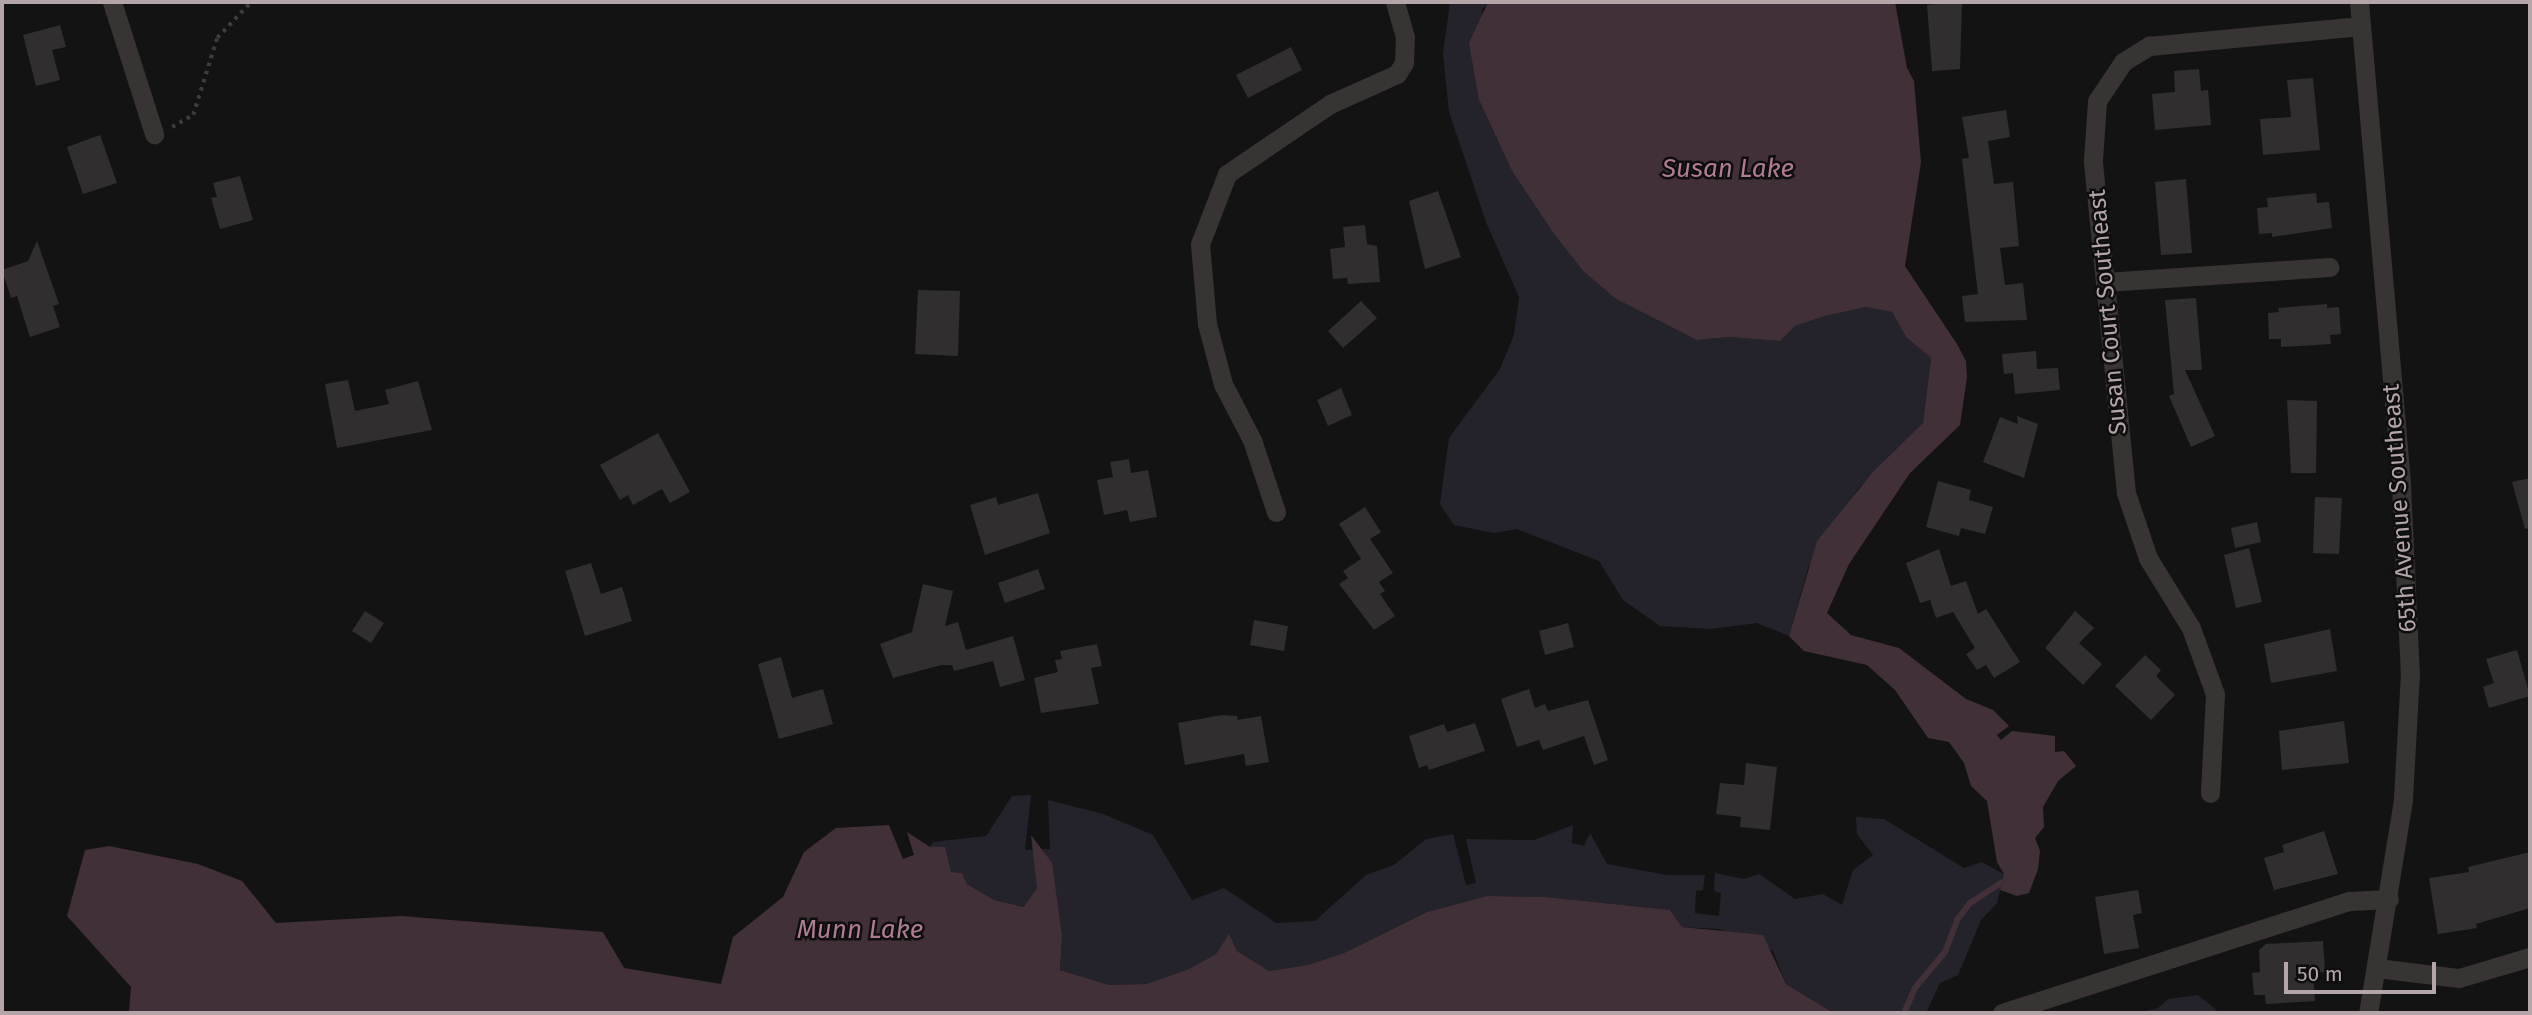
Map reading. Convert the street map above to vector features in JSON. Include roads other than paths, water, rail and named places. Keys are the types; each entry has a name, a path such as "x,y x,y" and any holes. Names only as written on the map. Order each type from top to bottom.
{"street":[{"path":"112,2 154,134"},
{"path":"1276,512 1252,440 1223,384 1206,324 1200,244 1227,174 1330,104 1397,74 1404,63 1405,37 1395,2"},
{"name":"65th Avenue Southeast","path":"2359,2 2401,485 2410,645 2407,763 2389,899 2368,1013"},
{"name":"Susan Court Southeast","path":"2210,793 2215,694 2191,628 2148,558 2130,509 2093,160 2094,118 2104,86 2123,62 2150,46 2361,26"},
{"path":"2105,282 2329,267"},
{"path":"2002,1013 2349,901 2389,899"},
{"path":"2377,968 2459,978 2530,957"}],"water":[{"name":"Susan Lake","path":"1488,2 1895,2 1907,68 1914,81 1921,162 1905,266 1957,344 1966,361 1967,377 1960,425 1910,473 1849,564 1827,613 1851,635 1899,648 1966,699 1993,710 2009,726 1997,735 2001,740 2012,731 2055,736 2055,752 2064,751 2076,766 2058,781 2043,807 2044,827 2035,838 2040,851 2038,869 2029,893 2017,896 2000,890 2004,874 1997,862 1987,801 1971,786 1964,763 1949,742 1928,738 1895,690 1867,665 1804,651 1789,636 1817,541 1873,472 1923,423 1931,358 1906,337 1892,312 1866,307 1795,326 1780,341 1728,337 1697,340 1616,299 1583,271 1554,234 1512,171 1479,100 1469,43"},
{"name":"Munn Lake","path":"889,825 903,859 914,855 907,832 930,847 945,847 951,872 962,873 967,884 994,900 1024,907 1037,888 1031,835 1052,863 1062,936 1060,970 1109,985 1146,984 1189,969 1216,954 1229,934 1237,951 1269,971 1308,965 1344,953 1427,912 1487,896 1546,897 1670,910 1682,927 1763,935 1786,984 1832,1012 1845,1013 129,1013 131,987 67,916 85,850 109,846 198,864 242,881 276,923 401,916 603,932 624,968 721,984 733,937 783,897 804,852 836,828"}],"waterway":[{"path":"1904,1013 1915,988 1945,952 1957,920 1970,903 2002,882"}]}
